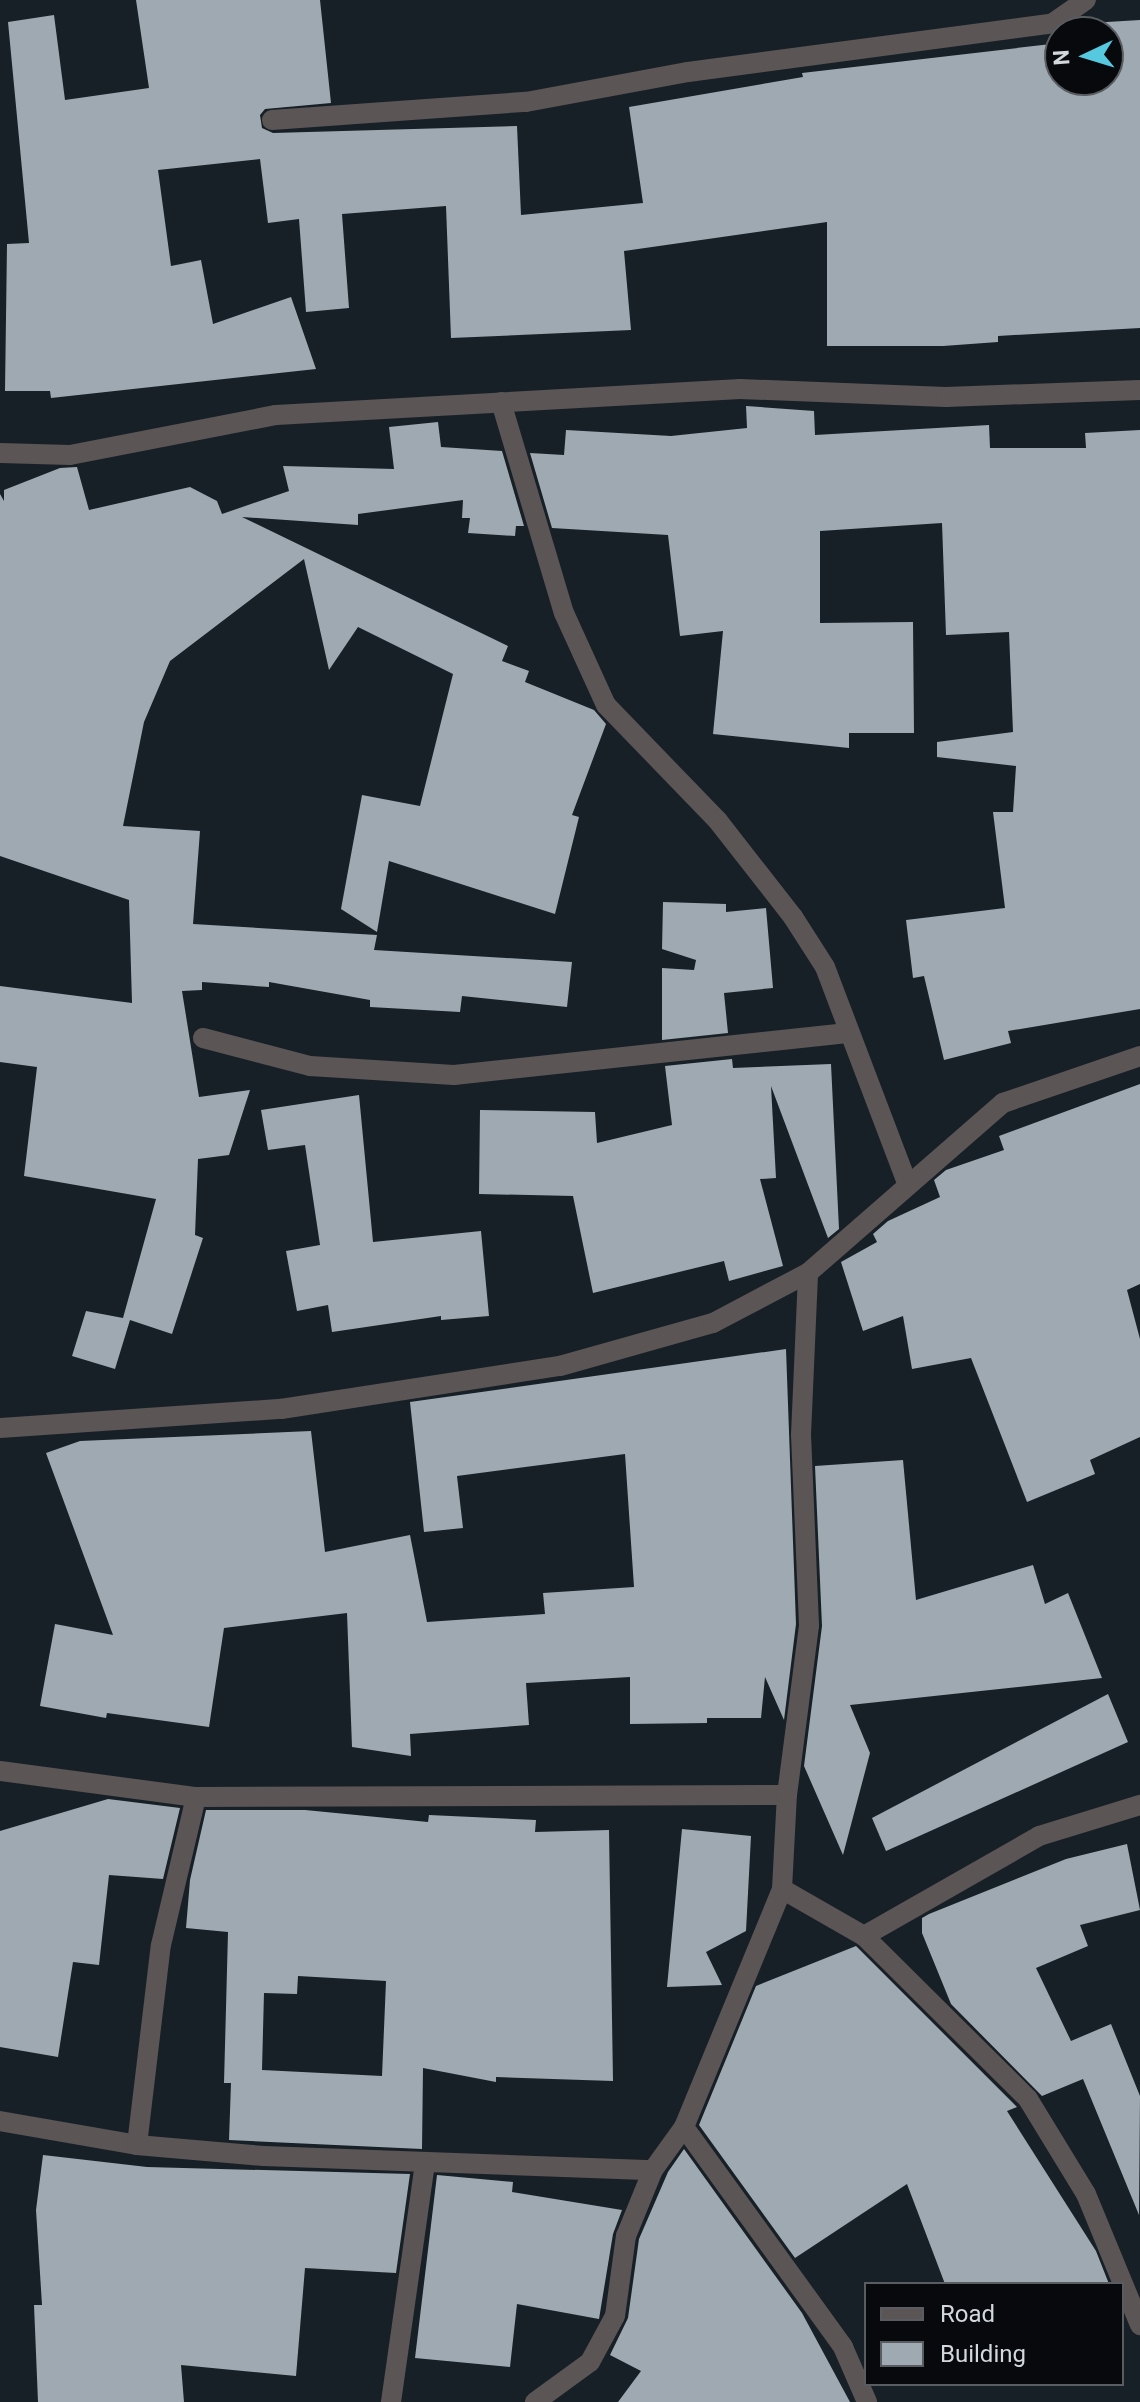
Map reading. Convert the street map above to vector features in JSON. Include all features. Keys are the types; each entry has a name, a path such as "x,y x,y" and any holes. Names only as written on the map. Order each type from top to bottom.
{"street":[{"path":"272,120 526,102 688,72 1053,23 1086,0"},
{"path":"0,453 70,455 276,415 501,402 740,389 946,397 1140,390"},
{"path":"501,402 564,613 606,705 718,821 793,917 825,967 908,1185"},
{"path":"203,1038 310,1066 454,1075 850,1033"},
{"path":"0,1428 281,1409 560,1366 713,1323 808,1273 1003,1103 1140,1056"},
{"path":"535,2402 590,2362 615,2316 626,2236 653,2170 684,2127 782,1889 787,1795 809,1625 801,1435 808,1273"},
{"path":"0,1771 196,1797 787,1795"},
{"path":"137,2145 161,1945 196,1797"},
{"path":"864,1936 1039,1836 1140,1805"},
{"path":"782,1889 864,1936 1028,2099 1086,2194 1122,2282"},
{"path":"0,2121 137,2145 425,2164 653,2170"},
{"path":"684,2127 843,2347 867,2402"},
{"path":"391,2402 425,2164"},
{"path":"1124,2286 1140,2325"}],"building":[{"path":"136,0 320,0 331,103 265,109 260,115 262,128 273,133 517,126 521,215 643,203 629,107 803,77 802,73 1044,45 1044,96 1124,96 1124,21 1140,20 1140,328 998,336 998,342 943,346 827,346 827,222 624,251 631,330 451,338 446,206 342,214 349,308 306,312 299,219 268,223 260,159 158,170 171,266 201,260 213,324 291,297 316,369 51,398 50,391 5,391 7,244 29,243 8,22 54,15 65,100 149,88"},
{"path":"746,406 814,411 815,435 989,425 990,448 1086,448 1085,433 1140,430 1140,1009 1008,1031 1011,1043 944,1060 924,976 913,978 906,920 1005,908 993,812 1013,812 1016,766 937,757 937,742 1013,732 1009,632 946,635 942,523 820,531 820,623 913,622 914,733 849,733 849,748 713,734 723,631 680,636 668,535 552,528 530,453 564,455 566,430 671,436 747,428"},
{"path":"438,422 441,447 502,451 524,526 516,526 515,536 468,533 470,518 462,518 463,500 358,514 358,525 242,517 508,646 502,661 529,671 525,682 594,710 606,724 572,815 579,817 555,914 389,861 377,932 341,909 362,795 420,806 453,674 358,627 329,670 304,559 170,661 144,722 123,826 200,831 193,924 377,935 374,950 572,962 567,1007 462,996 460,1012 370,1007 370,1000 269,982 269,987 202,982 202,990 182,991 199,1097 250,1090 229,1155 198,1159 195,1235 203,1238 172,1334 130,1320 115,1369 72,1356 86,1311 123,1318 156,1199 24,1176 37,1067 0,1062 0,986 132,1003 129,900 0,856 0,494 4,501 4,490 60,468 77,467 89,510 190,487 217,501 222,514 289,491 283,466 394,469 389,427"},
{"path":"663,902 726,904 726,912 766,908 773,988 724,993 728,1033 662,1040 662,968 694,970 696,960 662,949"},
{"path":"732,1059 733,1068 831,1064 839,1229 828,1238 771,1086 776,1178 760,1179 783,1266 729,1281 724,1261 593,1293 573,1196 479,1194 480,1110 595,1112 597,1143 672,1125 665,1066"},
{"path":"1140,1084 1140,1284 1127,1290 1140,1339 1140,1437 1090,1460 1095,1474 1027,1502 971,1358 912,1369 903,1316 863,1331 841,1262 877,1242 873,1234 888,1221 940,1197 934,1180 946,1170 1004,1150 999,1136"},
{"path":"359,1095 373,1242 481,1231 489,1316 441,1320 441,1316 332,1332 328,1305 297,1311 286,1251 320,1245 305,1145 268,1150 261,1110"},
{"path":"786,1349 796,1624 784,1720 765,1677 761,1718 707,1718 707,1723 630,1724 630,1677 526,1683 529,1725 410,1734 411,1756 352,1747 347,1613 224,1628 209,1727 107,1713 106,1718 40,1706 55,1624 113,1635 46,1453 80,1441 311,1431 325,1552 410,1535 427,1622 545,1614 543,1593 634,1587 625,1454 457,1476 463,1528 424,1532 410,1402"},
{"path":"903,1460 916,1600 1033,1565 1045,1604 1068,1593 1102,1678 850,1705 870,1753 843,1855 804,1766 822,1626 815,1466"},
{"path":"1108,1694 1128,1742 886,1851 872,1818"},
{"path":"108,1799 180,1808 163,1879 109,1875 99,1965 73,1962 58,2057 0,2047 0,1831"},
{"path":"206,1810 305,1810 428,1822 429,1815 536,1820 535,1832 609,1830 613,2081 496,2077 496,2082 423,2068 422,2149 229,2140 231,2083 224,2083 228,1932 186,1928 190,1880","holes":["298,1976 386,1981 382,2076 262,2070 264,1993 297,1994"]},
{"path":"682,1829 751,1836 746,1931 706,1952 722,1985 667,1987"},
{"path":"1127,1844 1140,1910 1080,1925 1088,1946 1036,1968 1071,2041 1111,2024 1140,2096 1139,2215 1083,2079 1042,2096 951,2004 922,1933 922,1918 929,1914 1066,1859"},
{"path":"856,1946 1017,2107 1007,2111 1096,2251 1108,2282 944,2282 907,2184 795,2258 699,2125 756,1986"},
{"path":"684,2149 802,2313 850,2402 618,2402 641,2371 610,2355 628,2318 639,2239 668,2172"},
{"path":"43,2155 147,2167 410,2174 396,2273 305,2268 296,2376 181,2365 184,2402 38,2402 34,2305 42,2305 36,2210"},
{"path":"437,2175 513,2182 512,2192 622,2210 613,2234 599,2319 517,2304 510,2367 415,2358"}]}
